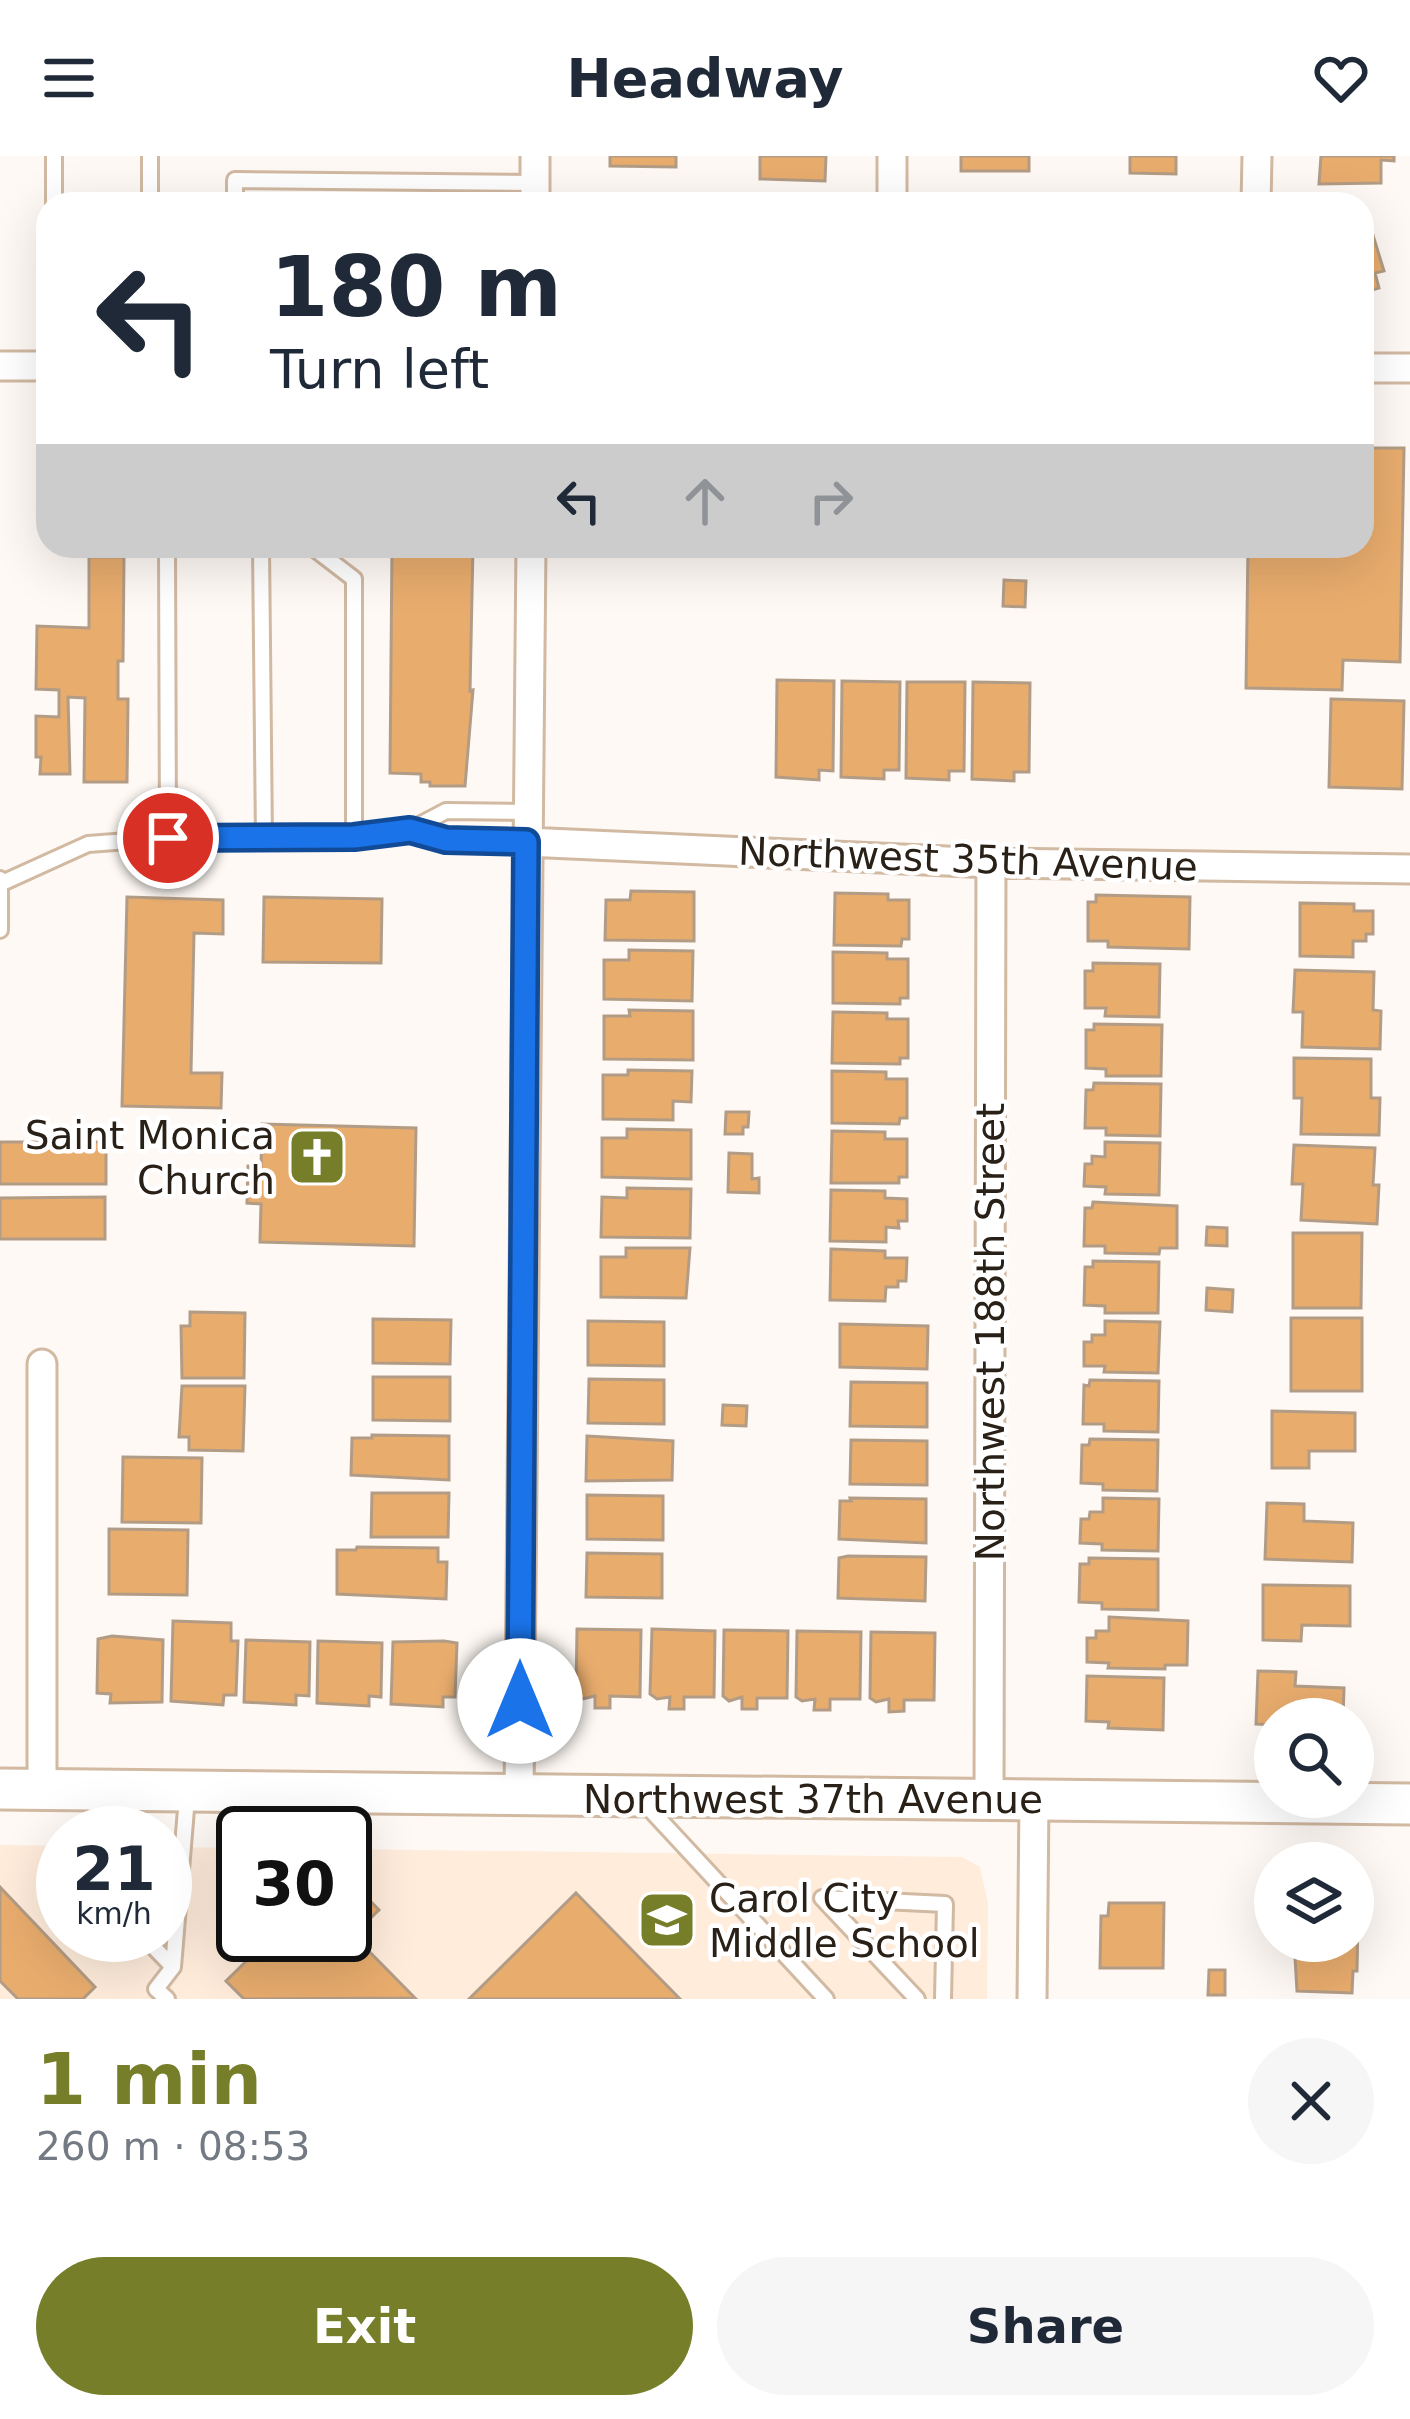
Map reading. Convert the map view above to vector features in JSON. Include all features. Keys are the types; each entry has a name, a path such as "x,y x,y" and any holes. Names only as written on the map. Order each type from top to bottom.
{"main road":[{"name":"Northwest 37th Avenue","path":"0,1789 1410,1804"}],"street":[{"path":"892,156 892,192"},
{"path":"1256,192 1257,156"},
{"path":"0,366 36,366"},
{"path":"1374,368 1410,368"},
{"path":"519,1797 531,558"},
{"name":"Northwest 35th Avenue","path":"526,842 991,863 1410,869"},
{"name":"Northwest 188th Street","path":"989,1800 991,863"},
{"path":"42,1790 43,1364"},
{"path":"1032,1999 1034,1801"}],"lane":[{"path":"54,156 54,192"},
{"path":"150,156 150,192"},
{"path":"235,192 235,180 535,181"},
{"path":"167,558 168,838"},
{"path":"261,558 264,840"},
{"path":"327,558 354,579 354,837"},
{"path":"0,930 0,882 88,844 168,838 354,837 410,830 446,812 527,812"},
{"path":"410,830 446,840 526,842"},
{"path":"166,1999 156,1988 173,1966 188,1792"},
{"path":"640,1798 826,1999"},
{"path":"917,1999 822,1898 945,1904 943,1999"},
{"path":"169,1962 173,1966"}],"shaded area":[{"name":"Carol City Middle School","path":"0,1845 36,1846 36,1962 192,1962 192,1847 216,1848 216,1962 372,1962 372,1849 962,1857 980,1867 988,1904 987,1999 0,1999"}],"building":[{"path":"610,156 676,156 676,167 610,166"},
{"path":"760,156 826,156 825,181 760,179"},
{"path":"961,156 1029,156 1029,171 961,171"},
{"path":"1130,156 1176,156 1176,174 1130,173"},
{"path":"1321,156 1394,156 1394,161 1381,160 1381,183 1319,184"},
{"path":"1374,238 1384,271 1375,273 1379,288 1374,289"},
{"path":"1374,448 1404,448 1400,662 1343,660 1342,690 1246,688 1248,558 1374,558"},
{"path":"89,558 124,558 118,699 128,699 127,782 84,782 85,698 68,697 70,774 40,774 36,716 59,717 59,690 36,689 37,626 89,628"},
{"path":"392,558 473,558 473,690 465,786 430,786 430,782 421,782 421,774 390,773"},
{"path":"1004,580 1026,581 1025,607 1003,606"},
{"path":"777,680 834,681 833,771 819,770 819,780 776,777"},
{"path":"842,681 900,682 899,770 884,770 884,779 841,777"},
{"path":"907,682 965,682 964,771 949,771 949,780 906,778"},
{"path":"973,682 1030,683 1029,772 1014,772 1014,781 972,779"},
{"path":"1331,699 1404,701 1402,789 1329,787"},
{"path":"631,891 694,892 694,941 605,940 606,900 630,900"},
{"path":"835,893 888,894 888,900 909,900 909,939 902,939 901,946 834,945"},
{"path":"1096,895 1190,897 1189,949 1108,947 1108,941 1088,941 1088,902 1096,902"},
{"path":"127,897 223,900 223,934 194,933 191,1073 222,1073 221,1108 122,1106"},
{"path":"264,897 382,899 381,963 263,962"},
{"path":"1300,903 1354,904 1354,911 1373,911 1373,934 1366,934 1366,941 1353,941 1353,957 1300,956"},
{"path":"629,950 693,951 692,1001 604,999 604,960 629,960"},
{"path":"833,952 887,953 887,959 908,959 908,998 900,998 900,1004 833,1003"},
{"path":"1093,963 1160,964 1159,1017 1105,1016 1106,1008 1085,1008 1085,971 1093,971"},
{"path":"1295,970 1374,972 1373,1010 1381,1011 1380,1049 1302,1047 1303,1012 1293,1012"},
{"path":"629,1010 693,1011 693,1060 604,1059 604,1016 630,1016"},
{"path":"833,1012 887,1013 887,1019 908,1019 908,1058 900,1058 900,1064 832,1063"},
{"path":"1094,1024 1162,1025 1161,1076 1106,1076 1106,1069 1086,1068 1086,1030 1094,1030"},
{"path":"1294,1058 1371,1059 1371,1098 1380,1098 1379,1135 1301,1134 1302,1098 1294,1098"},
{"path":"628,1070 692,1071 691,1102 673,1101 673,1120 603,1119 603,1075 628,1075"},
{"path":"832,1071 886,1072 886,1079 907,1079 907,1118 900,1118 899,1124 832,1123"},
{"path":"1094,1083 1161,1084 1160,1136 1106,1135 1106,1128 1085,1128 1086,1090 1093,1090"},
{"path":"726,1112 749,1112 743,1134 725,1134"},
{"path":"262,1124 416,1128 414,1246 260,1242 261,1204 247,1203 248,1166 261,1167"},
{"path":"627,1129 691,1130 691,1179 602,1177 602,1138 627,1138"},
{"path":"832,1131 885,1132 885,1139 907,1139 907,1177 899,1177 899,1183 831,1183"},
{"path":"0,1142 106,1142 106,1184 0,1184"},
{"path":"1105,1142 1160,1143 1159,1195 1105,1194 1106,1187 1084,1186 1085,1164 1092,1164 1092,1156 1105,1157"},
{"path":"1294,1145 1375,1148 1377,1224 1301,1220 1303,1184 1292,1184"},
{"path":"729,1153 752,1154 752,1179 759,1178 759,1193 728,1192"},
{"path":"627,1188 691,1189 690,1238 601,1237 602,1197 627,1198"},
{"path":"831,1190 885,1191 885,1198 907,1199 907,1221 898,1221 899,1228 886,1227 886,1242 830,1241"},
{"path":"105,1197 105,1239 0,1239 0,1198"},
{"path":"1093,1202 1177,1206 1177,1248 1160,1248 1159,1254 1105,1253 1105,1246 1084,1246 1085,1208 1092,1208"},
{"path":"1207,1227 1227,1228 1227,1246 1206,1245"},
{"path":"1293,1233 1362,1233 1361,1308 1293,1308"},
{"path":"626,1248 690,1248 686,1298 601,1297 601,1257 626,1257"},
{"path":"831,1249 885,1251 885,1258 907,1258 906,1281 886,1287 885,1301 830,1300"},
{"path":"1093,1261 1159,1262 1158,1313 1105,1313 1105,1306 1084,1305 1085,1267 1093,1267"},
{"path":"1207,1288 1233,1290 1232,1312 1206,1310"},
{"path":"190,1312 245,1313 244,1378 182,1378 181,1326 190,1326"},
{"path":"1291,1318 1362,1318 1362,1391 1291,1391"},
{"path":"373,1319 451,1320 450,1364 373,1363"},
{"path":"588,1321 664,1322 664,1366 588,1365"},
{"path":"1105,1321 1160,1322 1158,1373 1104,1372 1105,1366 1084,1366 1084,1342 1092,1342 1092,1335 1105,1335"},
{"path":"840,1324 928,1326 927,1369 840,1367"},
{"path":"373,1377 450,1377 450,1421 373,1420"},
{"path":"589,1379 664,1380 664,1424 588,1423"},
{"path":"1090,1380 1159,1381 1158,1432 1104,1431 1104,1424 1083,1424 1084,1385 1089,1386"},
{"path":"851,1382 927,1383 927,1427 850,1426"},
{"path":"182,1386 245,1386 243,1451 189,1450 189,1437 179,1437"},
{"path":"723,1405 747,1406 746,1426 722,1425"},
{"path":"1272,1411 1355,1413 1355,1451 1309,1451 1309,1468 1272,1468"},
{"path":"449,1436 449,1480 351,1475 352,1438"},
{"path":"587,1436 673,1441 672,1480 586,1481"},
{"path":"1090,1439 1158,1440 1157,1491 1103,1490 1103,1484 1081,1483 1082,1445 1089,1445"},
{"path":"851,1440 927,1441 927,1485 850,1484"},
{"path":"123,1457 202,1458 201,1523 122,1522"},
{"path":"372,1493 449,1493 448,1537 371,1537"},
{"path":"587,1495 663,1496 663,1540 587,1539"},
{"path":"1103,1498 1159,1499 1158,1551 1102,1550 1102,1544 1080,1543 1081,1519 1089,1519 1090,1512 1103,1512"},
{"path":"926,1499 926,1543 839,1539 840,1501"},
{"path":"1267,1503 1304,1504 1304,1521 1353,1523 1352,1562 1265,1559"},
{"path":"109,1529 188,1530 187,1595 109,1594"},
{"path":"438,1548 438,1562 447,1562 446,1599 337,1594 337,1550"},
{"path":"587,1553 662,1554 662,1598 586,1597"},
{"path":"926,1557 925,1601 838,1598 839,1558"},
{"path":"1089,1558 1158,1559 1158,1610 1102,1609 1102,1603 1079,1602 1080,1564 1089,1564"},
{"path":"1263,1585 1350,1586 1350,1626 1302,1625 1301,1641 1263,1640"},
{"path":"1109,1617 1188,1621 1187,1665 1108,1668 1109,1663 1087,1662 1087,1638 1096,1638 1096,1631 1109,1631"},
{"path":"173,1621 231,1623 231,1641 238,1641 236,1695 224,1695 223,1705 171,1701"},
{"path":"577,1629 641,1630 640,1697 610,1696 610,1708 595,1708 595,1696 582,1699 576,1693"},
{"path":"652,1629 715,1631 714,1697 684,1697 684,1709 669,1709 670,1697 657,1699 650,1694"},
{"path":"724,1630 788,1631 787,1698 757,1698 757,1709 742,1709 742,1697 729,1701 723,1696"},
{"path":"797,1631 861,1632 860,1699 830,1699 830,1710 814,1710 815,1699 796,1697"},
{"path":"871,1632 935,1633 934,1700 904,1700 904,1711 889,1712 889,1699 876,1702 870,1698"},
{"path":"98,1639 163,1640 162,1702 110,1703 111,1694 97,1693"},
{"path":"246,1640 310,1642 309,1696 296,1695 296,1705 244,1702"},
{"path":"318,1641 382,1643 381,1697 369,1696 369,1706 317,1703"},
{"path":"393,1642 457,1643 455,1697 443,1697 443,1707 391,1704"},
{"path":"1258,1671 1296,1672 1295,1686 1344,1688 1344,1698 1257,1698"},
{"path":"1087,1676 1164,1678 1163,1730 1108,1728 1109,1722 1086,1721"},
{"path":"0,1887 36,1925 36,1962 71,1962 95,1987 83,1999 18,1999 0,1981"},
{"path":"576,1893 680,1999 469,1999"},
{"path":"1109,1903 1164,1903 1163,1968 1100,1968 1101,1916 1108,1916"},
{"path":"372,1954 415,1998 244,1999 226,1981 245,1962 372,1962"},
{"path":"1295,1962 1357,1962 1352,1993 1297,1991"},
{"path":"1209,1970 1225,1970 1225,1995 1208,1995"}],"place":[{"name":"Saint Monica Church","path":"317,1157"},
{"name":"Carol City Middle School","path":"667,1920"}],"route":[{"path":"168,838 264,840 410,830 446,840 526,842 520,1701"}]}
